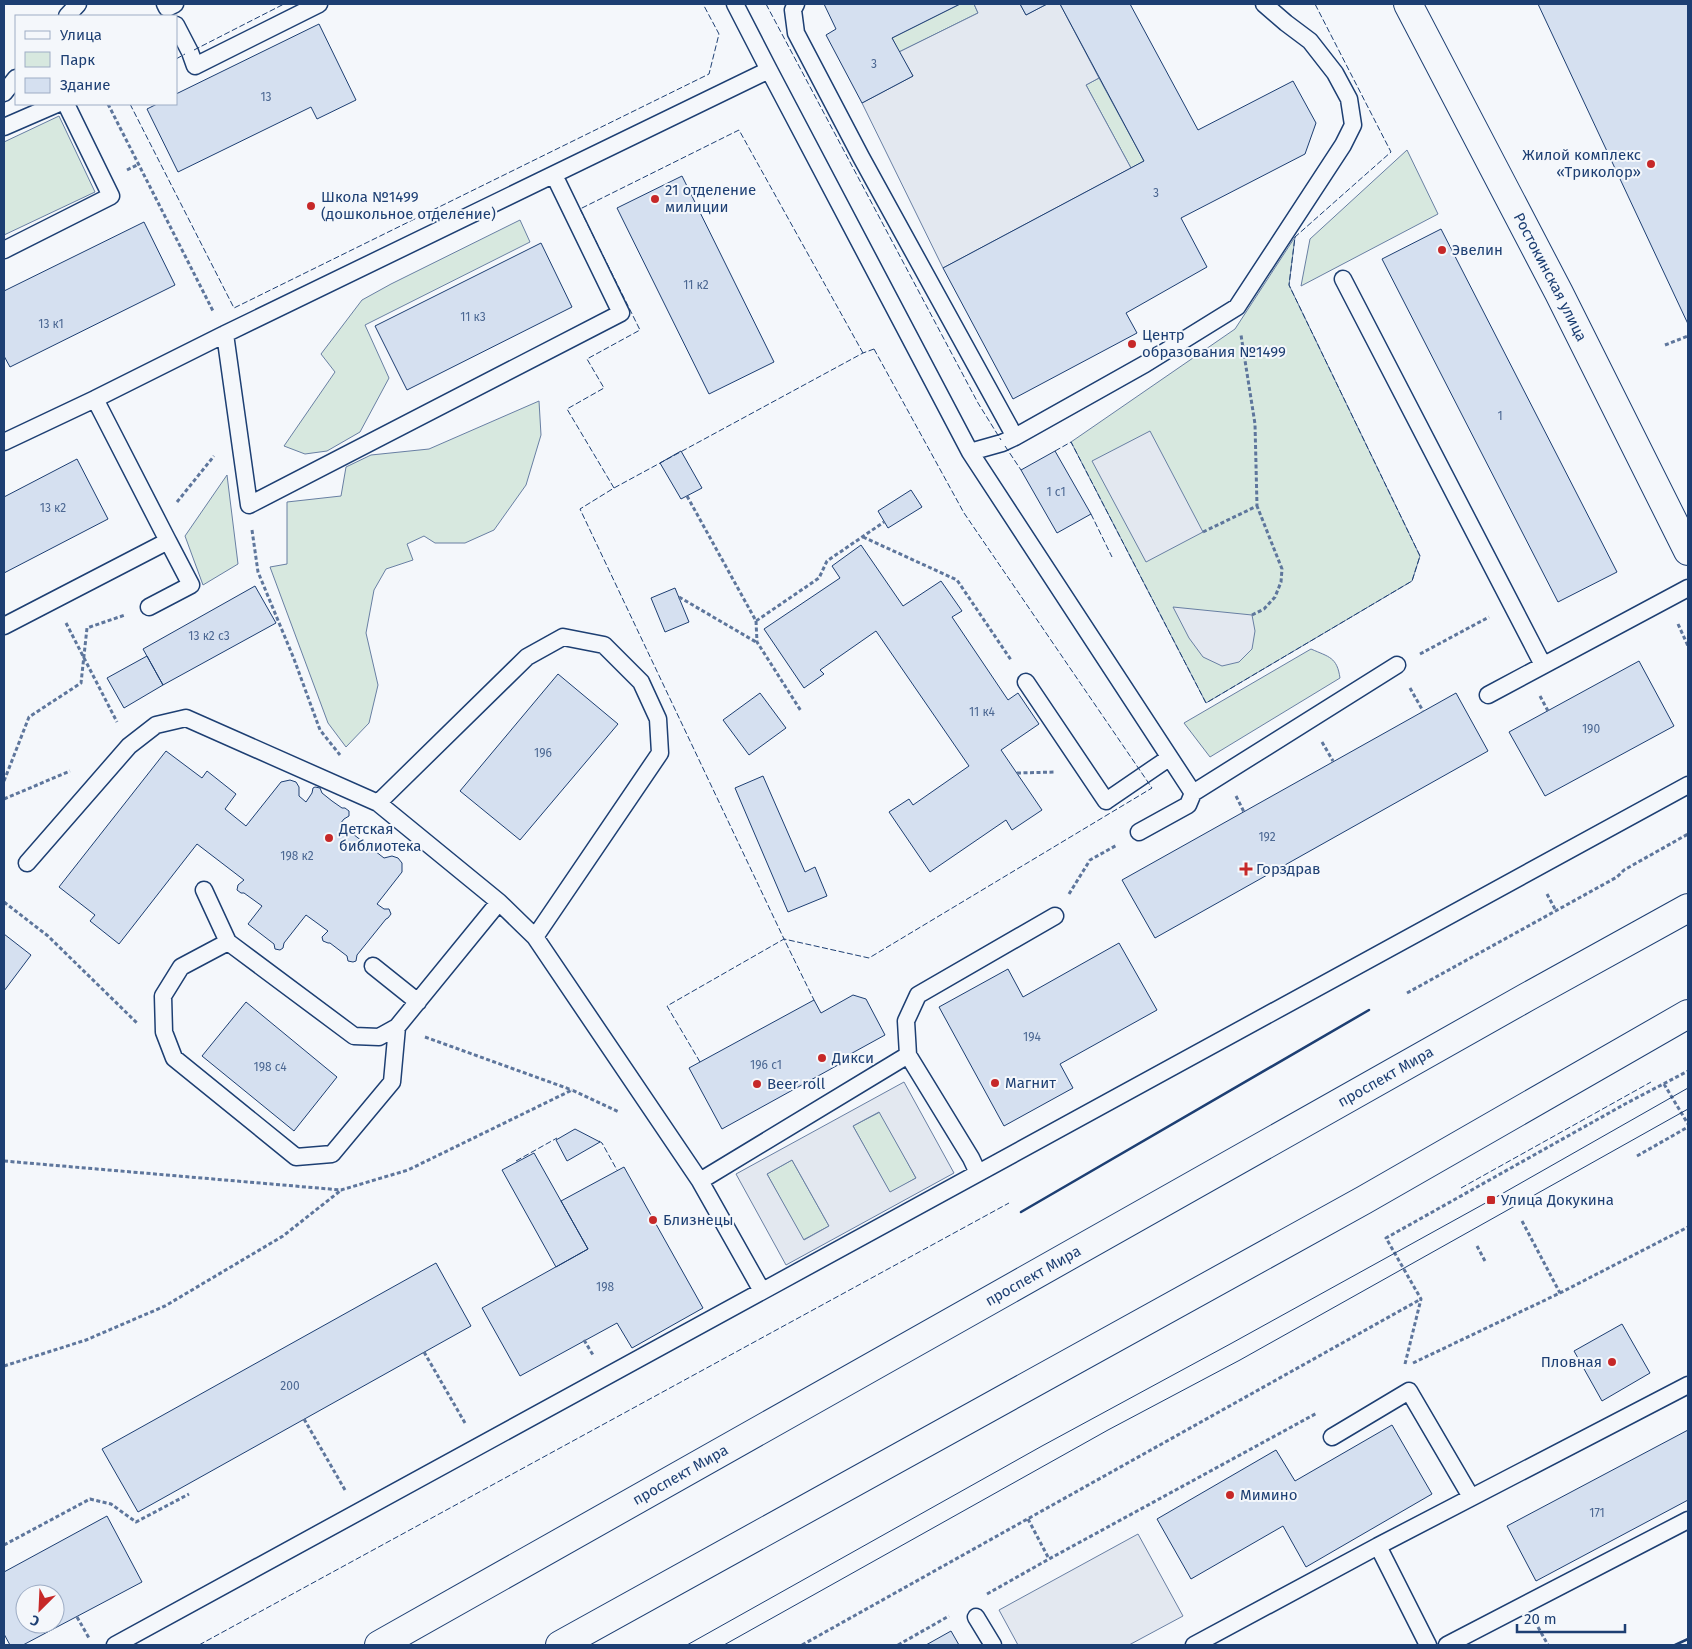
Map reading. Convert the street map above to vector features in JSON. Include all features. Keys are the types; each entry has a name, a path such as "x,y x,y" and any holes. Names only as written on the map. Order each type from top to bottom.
{"main road":[{"name":"Ростокинская улица","path":"1408,4 1559,293 1688,551"},
{"name":"проспект Мира","path":"380,1645 1519,1001 1688,908"},
{"path":"560,1645 1364,1200 1688,1014"}],"lane":[{"path":"68,15 78,4"},
{"path":"178,29 195,66 320,4"},
{"path":"736,4 970,452 1193,793"},
{"path":"796,4 793,10 796,34 866,166 1015,436"},
{"path":"970,452 1015,436 1145,364 1237,307 1344,145 1353,125 1349,99 1335,73 1310,41 1264,4"},
{"path":"4,442 769,70"},
{"path":"4,93 15,79"},
{"path":"4,127 55,105"},
{"path":"4,250 111,196 66,105"},
{"path":"225,334 249,505 621,313 554,175"},
{"path":"1343,279 1543,665"},
{"path":"95,399 191,585 149,607"},
{"path":"4,626 168,541"},
{"path":"1488,695 1688,588"},
{"path":"378,803 527,657 563,637 604,645 641,682 658,719 660,753 535,937"},
{"path":"1139,832 1188,805 1193,793 1397,665"},
{"path":"1026,682 1106,801 1169,758"},
{"path":"28,863 129,746 156,725 186,718 378,803 499,902 535,937 700,1182 762,1291"},
{"path":"115,1645 1688,785"},
{"path":"204,890 228,942 354,1036 379,1037 397,1027 499,902"},
{"path":"978,1173 971,1158 908,1056 906,1021 918,995 1055,916"},
{"path":"228,942 181,968 162,996 164,1032 174,1058 296,1157 332,1154 392,1082 397,1027"},
{"path":"373,966 418,1002"},
{"path":"700,1182 908,1056"},
{"path":"1194,1645 1471,1497 1688,1385"},
{"path":"1332,1437 1409,1391 1471,1497"},
{"path":"1447,1645 1688,1520"},
{"path":"1378,1546 1428,1645"},
{"path":"976,1617 993,1645"}],"path":[{"path":"109,105 225,334"},
{"path":"1237,307 1255,424 1257,506 1282,569 1281,582 1276,597 1264,609 1252,615"},
{"path":"1665,345 1688,336"},
{"path":"159,524 238,427"},
{"path":"687,496 756,621 757,642"},
{"path":"249,505 258,572 294,659 320,730 343,759"},
{"path":"1203,532 1257,506"},
{"path":"756,621 819,578 827,561 884,522"},
{"path":"863,538 957,580 1026,682"},
{"path":"679,597 757,642 801,711"},
{"path":"54,600 129,746"},
{"path":"1397,665 1512,606"},
{"path":"4,781 29,717 81,683 88,628 149,607"},
{"path":"1674,616 1688,646"},
{"path":"4,799 76,769"},
{"path":"1055,916 1090,860 1139,832"},
{"path":"1407,993 1617,877 1624,870 1688,834"},
{"path":"4,902 48,936 139,1024"},
{"path":"397,1027 572,1090"},
{"path":"1688,1071 1386,1238 1421,1299 1404,1368 1560,1293 1688,1227"},
{"path":"1637,1156 1688,1126 1664,1084"},
{"path":"4,1366 86,1340 165,1306 283,1236 340,1190"},
{"path":"1522,1221 1560,1293"},
{"path":"1477,1246 1486,1263"},
{"path":"802,1645 1421,1299"},
{"path":"424,1352 467,1427"},
{"path":"987,1594 1323,1409"},
{"path":"304,1419 347,1494"},
{"path":"4,1545 90,1499 110,1504 136,1522 189,1494"},
{"path":"1028,1519 1049,1559"},
{"path":"898,1645 954,1613"},
{"path":"77,1616 93,1645"}],"green space":[{"path":"960,4 974,4 978,13 899,52 892,38"},
{"path":"1099,78 1144,161 1131,168 1086,85"},
{"path":"59,116 95,192 4,235 4,142"},
{"path":"1407,150 1438,214 1301,286 1310,239"},
{"path":"520,220 530,242 365,325 389,378 360,432 327,451 305,454 284,446 335,372 321,354 362,300"},
{"path":"1295,237 1289,285 1420,556 1412,581 1206,703 1071,442 1235,329"},
{"path":"539,401 541,435 526,485 494,530 465,543 435,543 424,536 407,544 413,560 386,569 374,590 366,633 378,685 369,723 346,747 328,723 270,567 287,564 287,502 341,496 346,467 371,455 429,449"},
{"path":"227,475 238,564 203,585 185,536"},
{"path":"1311,649 1327,656 1334,662 1339,671 1340,678 1210,757 1184,723"},
{"path":"880,1112 916,1178 890,1193 853,1126"},
{"path":"792,1160 829,1226 803,1240 767,1174"}],"shaded area":[{"path":"974,4 1020,4 1026,15 1047,4 1060,4 1099,78 1086,85 1131,168 943,268 862,103 913,76 899,52 978,13"},
{"path":"1150,431 1203,532 1146,562 1092,461"},
{"path":"1173,607 1252,615 1255,631 1252,649 1239,662 1222,666 1203,657 1189,638"},
{"path":"904,1082 954,1173 786,1265 736,1174","holes":["879,1112 916,1178 890,1192 853,1126","792,1160 829,1226 804,1240 767,1174"]},
{"path":"1138,1534 1183,1616 1129,1645 1018,1645 999,1610"}],"building":[{"path":"824,4 960,4 892,38 913,76 862,103 826,35 836,29"},
{"path":"1020,4 1047,4 1026,15"},
{"path":"1060,4 1130,4 1198,130 1293,81 1316,123 1305,154 1181,218 1207,267 1126,313 1137,333 1013,399 943,268 1144,161"},
{"name":"Жилой комплекс «Триколор»","path":"1538,4 1688,4 1688,324"},
{"path":"319,24 356,100 317,119 311,107 178,172 147,109 155,105 178,105 178,93"},
{"path":"682,176 774,362 709,394 617,208"},
{"path":"144,222 175,285 10,367 4,356 4,291"},
{"path":"1441,229 1617,572 1558,602 1382,259"},
{"path":"541,243 572,307 407,390 375,326"},
{"path":"681,451 702,488 681,499 660,463"},
{"path":"1055,451 1091,514 1057,533 1021,470"},
{"path":"77,459 108,519 4,573 4,497"},
{"path":"911,490 922,507 888,528 878,511"},
{"path":"861,545 903,606 941,581 962,611 952,617 1008,700 1018,693 1039,724 1001,750 1042,810 1012,830 1006,820 930,872 889,812 909,799 913,805 969,766 876,631 820,670 824,674 804,688 764,629 840,578 832,566"},
{"path":"255,586 276,623 163,685 143,649"},
{"path":"675,588 689,622 665,632 651,598"},
{"path":"147,656 163,685 124,708 107,678"},
{"path":"1639,661 1674,726 1545,796 1509,732"},
{"path":"558,674 618,724 520,840 460,791"},
{"path":"760,693 786,728 749,755 723,720"},
{"path":"1456,693 1488,751 1155,938 1122,880"},
{"path":"166,751 202,778 207,771 236,794 225,809 246,826 281,782 290,780 296,782 299,787 299,796 306,802 313,788 320,788 322,793 332,801 349,811 349,816 340,824 384,858 392,856 398,858 402,863 402,872 377,904 384,909 389,909 391,914 357,955 356,961 348,961 347,956 330,943 323,941 322,937 328,931 306,915 284,943 283,948 280,950 275,949 274,944 248,924 262,906 237,890 238,885 244,880 197,844 119,944 90,921 95,915 59,887"},
{"path":"763,776 805,872 815,867 827,896 788,912 735,788"},
{"path":"4,934 31,955 4,991"},
{"path":"1119,943 1157,1010 1060,1064 1073,1088 1004,1126 939,1007 1008,969 1023,997"},
{"path":"853,995 866,999 885,1035 845,1057 847,1060 722,1129 689,1068 814,1000 821,1013"},
{"path":"246,1002 337,1077 294,1131 202,1056"},
{"path":"575,1129 600,1142 567,1161 556,1140"},
{"path":"534,1153 588,1249 556,1267 502,1170"},
{"path":"624,1167 703,1308 632,1348 617,1323 520,1376 482,1308 588,1249 561,1201"},
{"path":"436,1263 471,1326 138,1512 102,1449"},
{"name":"Пловная","path":"1622,1324 1650,1373 1602,1401 1574,1351"},
{"path":"1392,1425 1432,1494 1306,1567 1283,1526 1191,1579 1157,1519 1276,1450 1295,1481"},
{"path":"1688,1430 1688,1500 1536,1581 1507,1526"},
{"path":"107,1516 142,1582 65,1623 65,1584 15,1584 15,1634 44,1634 23,1645 10,1645 4,1634 4,1572"},
{"path":"951,1631 959,1645 926,1645"}],"tram line":[{"path":"687,1645 1042,1446 1491,1200 1688,1088"},
{"path":"724,1645 1108,1430 1240,1360 1688,1109"}],"fence":[{"path":"194,50 284,4"},
{"path":"131,105 234,308 709,74 719,34 703,4"},
{"path":"766,4 978,403 1001,440"},
{"path":"1055,451 1071,442 1206,703 1412,581 1420,556 1289,285 1295,237 1391,152 1315,4"},
{"path":"178,58 185,54"},
{"path":"614,488 567,409 604,388 587,359 640,330 580,209 739,130 863,353"},
{"path":"874,349 964,513 1152,788 869,958 784,939 580,509 614,488 863,353 874,349"},
{"path":"1005,446 1021,470"},
{"path":"1091,514 1112,557"},
{"path":"700,1062 667,1006 784,939 814,1000"},
{"path":"1461,1188 1651,1082"},
{"path":"516,1161 557,1138"},
{"path":"599,1141 617,1170"},
{"path":"199,1645 1009,1203"}],"wall":[{"path":"1021,1212 1369,1010"},
{"path":"1675,1645 1688,1639"}],"place":[{"name":"Жилой комплекс «Триколор»","path":"1651,164"},
{"name":"21 отделение милиции","path":"655,199"},
{"name":"Школа №1499 (дошкольное отделение)","path":"311,206"},
{"name":"Эвелин","path":"1442,250"},
{"name":"Центр образования №1499","path":"1132,344"},
{"name":"Детская библиотека","path":"329,838"},
{"name":"Горздрав","path":"1246,869"},
{"name":"Дикси","path":"822,1058"},
{"name":"Магнит","path":"995,1083"},
{"name":"Beer roll","path":"757,1084"},
{"name":"Улица Докукина","path":"1491,1200"},
{"name":"Близнецы","path":"653,1220"},
{"name":"Пловная","path":"1612,1362"},
{"name":"Мимино","path":"1230,1495"}]}
